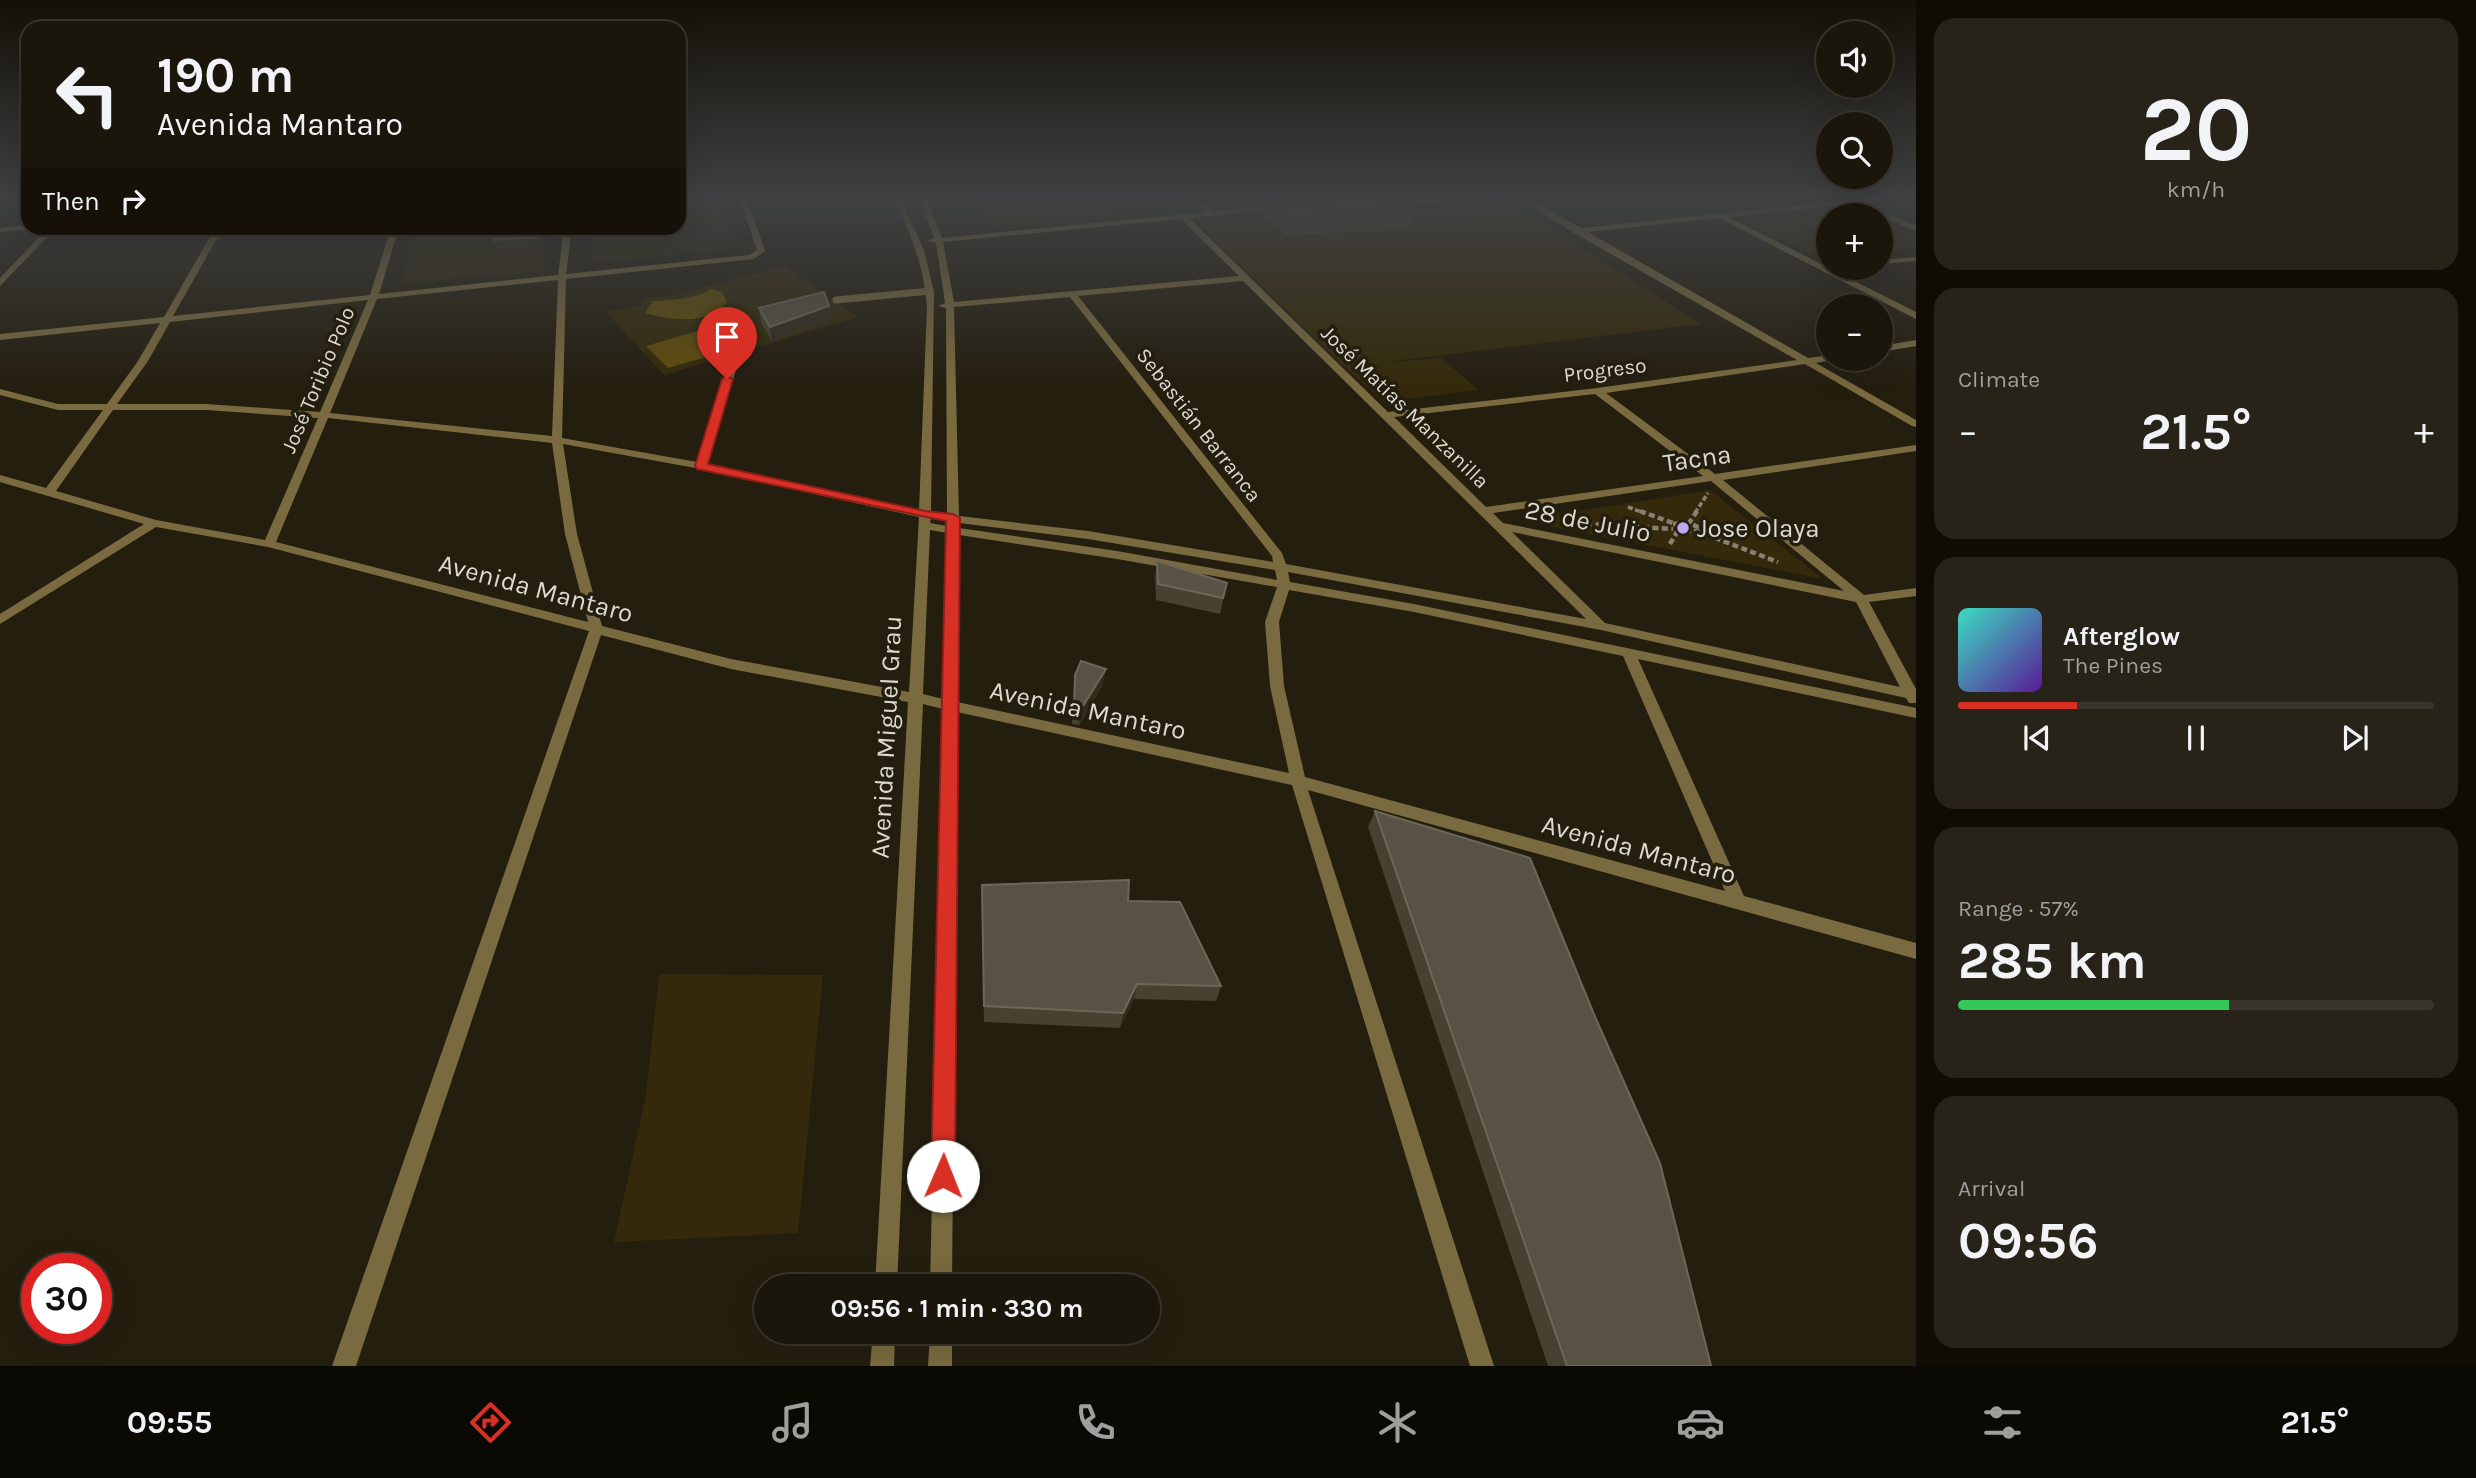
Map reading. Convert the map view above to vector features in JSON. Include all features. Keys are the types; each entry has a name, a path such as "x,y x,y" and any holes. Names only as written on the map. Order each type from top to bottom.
{"street":[{"path":"0,283 21,261"},
{"path":"50,491 143,361 200,261"},
{"name":"José Toribio Polo","path":"269,544 374,297 385,261"},
{"path":"344,1366 596,629 571,534 557,440 564,261"},
{"path":"0,337 702,261"},
{"name":"Avenida Miguel Grau","path":"887,1274 925,520 930,291 924,261"},
{"path":"942,261 950,306 953,525 942,1274"},
{"name":"José Matías Manzanilla","path":"1227,261 1601,626"},
{"path":"1631,261 1916,424"},
{"path":"930,307 1245,278"},
{"path":"1850,280 1916,316"},
{"name":"Sebastián Barranca","path":"1073,295 1278,556 1282,575"},
{"path":"1893,347 1916,343"},
{"path":"701,466 735,357"},
{"name":"Progreso","path":"1386,415 1597,391 1816,360"},
{"path":"0,391 58,407 206,407 324,415 557,440 701,466 925,520 1117,555 1282,575 1601,626 1915,697"},
{"path":"1597,391 1715,479 1861,599 1915,697"},
{"name":"Tacna","path":"1484,511 1916,448"},
{"name":"Avenida Mantaro","path":"0,478 154,523 269,544 731,664 916,698 1298,781 1916,951"},
{"path":"0,620 154,523"},
{"name":"28 de Julio","path":"1499,526 1861,599 1916,592"},
{"path":"1282,575 1916,713"},
{"path":"1282,575 1272,622 1277,686 1298,781 1482,1366"},
{"path":"1628,652 1738,902"},
{"path":"882,1366 883,1344"},
{"path":"940,1366 941,1344"}],"lane":[{"path":"836,300 930,291"}],"path":[{"path":"1689,523 1710,490 1697,491"},
{"path":"1616,503 1673,523 1748,529"},
{"path":"1577,523 1673,529 1691,533 1697,531 1698,527"},
{"path":"1673,523 1673,529"}],"shaded area":[{"path":"408,261 543,261 542,271 401,284"},
{"path":"1236,261 1601,261 1701,324 1385,362 1441,358 1479,390 1384,402 1344,367"},
{"path":"785,266 858,317 664,375 606,312 641,305 644,298 671,296"},
{"path":"711,289 722,292 727,302 711,315 677,319 645,313 653,301 691,297"},
{"path":"725,323 751,344 668,368 646,346"},
{"path":"1710,490 1823,579 1544,525 1537,518"},
{"path":"659,974 823,975 798,1233 614,1242 646,1095"}],"building":[{"path":"824,292 829,306 770,327 759,308"},
{"path":"1157,561 1227,583 1223,598 1158,584"},
{"path":"1081,661 1106,669 1081,709 1074,707 1075,675"},
{"path":"1375,811 1530,858 1596,1019 1660,1163 1711,1366 1567,1366"},
{"path":"1129,880 1128,901 1180,902 1221,986 1137,984 1123,1013 984,1006 982,885"}],"place":[{"name":"Jose Olaya","path":"1683,528"}],"route":[{"path":"727,379 701,466 925,515 953,518 943,1176"}]}
